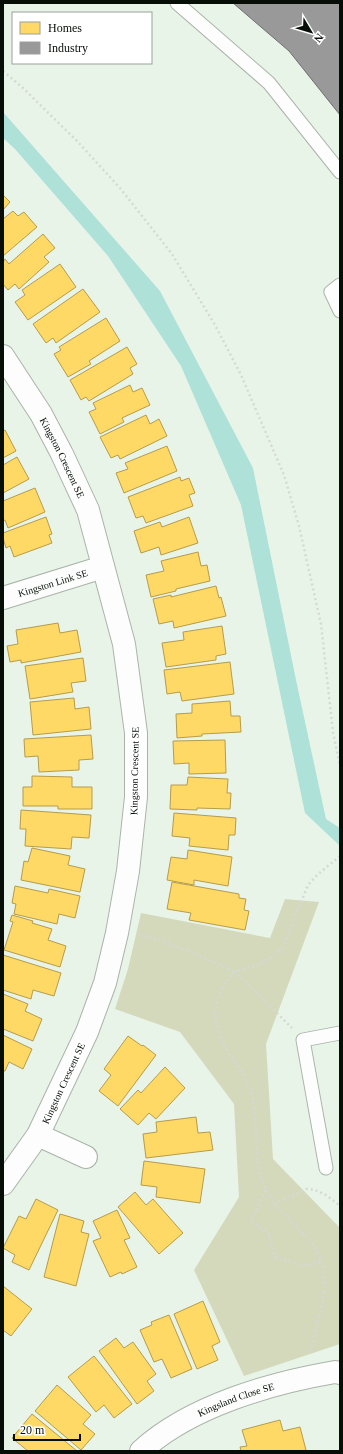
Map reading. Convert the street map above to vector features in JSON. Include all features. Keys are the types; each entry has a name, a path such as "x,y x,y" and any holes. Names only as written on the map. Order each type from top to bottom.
{"street":[{"name":"Kingston Crescent SE","path":"3,356 41,414 88,510 124,644 136,733 136,797 128,871 117,933 105,983 87,1032 38,1135 3,1184"},
{"name":"Kingston Link SE","path":"3,598 103,567"},
{"path":"38,1135 86,1157"},
{"name":"Kingsland Close SE","path":"141,1451 184,1420 229,1401 281,1383 310,1376 335,1372 340,1373"}],"lane":[{"path":"177,3 269,84 340,172"},
{"path":"340,285 331,292 340,311"},
{"path":"326,1168 303,1040 340,1033"}],"path":[{"path":"3,71 22,87 77,141 120,188 172,254 215,325 242,375 284,475 298,526 321,624 333,732 340,766"},
{"path":"310,1376 312,1340 323,1302 324,1272 315,1247 274,1204 265,1189 258,1159 252,1095 247,1083 219,1034 216,1022 218,998 223,986 233,972 259,964 278,954 284,948 308,885 317,875 340,856"},
{"path":"117,933 150,936 214,962 233,972 243,979 303,1040"},
{"path":"265,1189 251,1222 270,1234 275,1257 302,1265 308,1265 321,1261"},
{"path":"274,1204 306,1189 312,1189 318,1190 340,1206"}],"green space":[{"path":"285,899 319,902 266,1044 273,1159 340,1228 340,1344 244,1376 194,1270 239,1197 234,1104 180,1032 115,1009 128,969 141,913 270,938"}],"water":[{"path":"3,112 160,291 253,468 326,819 340,828 340,846 305,813 241,505 181,366 108,256 15,149 3,138"}],"building: Homes":[{"path":"3,195 10,202 3,210"},
{"path":"13,211 18,216 24,212 37,227 3,256 3,219"},
{"path":"43,234 55,248 44,257 49,262 19,289 15,284 8,290 3,284 3,262 5,259 9,264"},
{"path":"60,264 76,287 28,320 15,302 25,295 22,290"},
{"path":"83,289 100,312 56,343 53,338 46,343 33,324"},
{"path":"106,318 120,341 89,361 91,364 68,377 54,354 61,350 59,347"},
{"path":"127,347 137,364 130,368 133,374 89,401 86,397 81,400 70,380"},
{"path":"130,385 133,392 142,388 150,405 122,418 124,422 100,434 89,412 96,409 93,403"},
{"path":"146,415 150,424 159,419 167,436 120,459 118,455 111,458 100,437"},
{"path":"5,430 16,451 3,458 3,431"},
{"path":"167,446 177,471 124,493 116,473 128,469 125,463"},
{"path":"17,457 29,479 3,493 3,465"},
{"path":"180,477 181,481 189,478 195,493 189,495 193,506 146,523 143,516 136,518 128,497"},
{"path":"35,488 45,512 8,528 5,520 3,521 3,501"},
{"path":"46,517 52,534 49,535 52,543 14,557 10,546 6,548 3,533"},
{"path":"189,517 198,543 161,555 159,547 141,553 134,531 160,522 162,527"},
{"path":"198,552 201,566 207,565 210,581 151,597 146,575 164,571 161,561"},
{"path":"216,586 219,598 221,597 226,616 174,628 173,621 159,624 153,599 171,595 171,597"},
{"path":"58,623 60,633 77,630 81,652 21,663 21,660 10,662 7,646 18,644 16,630"},
{"path":"222,626 226,654 216,656 216,660 166,667 162,643 184,640 183,632"},
{"path":"83,658 86,681 71,683 73,692 30,699 25,666"},
{"path":"230,662 234,694 182,701 180,692 167,694 164,670"},
{"path":"74,698 75,709 89,707 91,729 33,735 30,702"},
{"path":"230,701 231,716 240,716 241,732 202,734 202,736 177,738 176,714 192,713 192,704"},
{"path":"91,735 93,759 79,760 79,770 39,772 38,756 25,757 24,739"},
{"path":"225,740 226,773 189,774 189,763 174,764 173,741"},
{"path":"32,776 72,777 72,787 92,787 92,809 58,809 58,806 23,806 23,787 32,787"},
{"path":"188,777 228,779 227,793 231,793 230,809 170,809 171,785 187,785"},
{"path":"21,810 91,815 89,838 72,837 71,849 25,846 26,829 20,829"},
{"path":"174,813 236,818 235,835 229,835 228,850 189,846 190,838 172,836"},
{"path":"32,848 70,856 68,865 85,869 80,892 21,880 24,861 28,862"},
{"path":"188,850 232,857 228,886 194,880 194,885 167,880 171,857 187,859"},
{"path":"172,882 239,894 239,898 246,899 244,910 249,911 245,930 189,920 191,913 167,909"},
{"path":"15,886 48,893 49,889 80,896 75,918 59,914 57,924 14,914 16,904 12,903"},
{"path":"12,915 33,921 32,923 52,929 48,940 66,946 60,967 4,950 13,922 10,921"},
{"path":"3,955 61,973 54,996 33,990 31,999 3,990"},
{"path":"3,994 28,1004 25,1011 42,1019 33,1041 3,1029"},
{"path":"3,1035 32,1049 23,1069 9,1062 5,1071 3,1071"},
{"path":"128,1036 156,1055 118,1106 99,1091 111,1075 104,1069"},
{"path":"165,1067 185,1088 156,1119 149,1113 138,1125 120,1109 138,1090 141,1093"},
{"path":"196,1117 198,1133 210,1132 213,1150 146,1158 143,1134 157,1132 156,1122"},
{"path":"144,1161 205,1169 200,1203 156,1197 157,1187 141,1185"},
{"path":"135,1192 146,1205 153,1199 183,1233 159,1254 118,1207"},
{"path":"36,1199 58,1210 29,1270 12,1262 15,1255 3,1248 19,1216 26,1219"},
{"path":"117,1210 130,1238 124,1240 137,1267 122,1274 121,1272 110,1277 93,1241 101,1238 93,1221"},
{"path":"60,1214 84,1221 81,1232 89,1234 76,1286 44,1277"},
{"path":"3,1286 32,1309 11,1336 3,1330"},
{"path":"203,1301 220,1342 212,1346 218,1360 197,1369 174,1314"},
{"path":"169,1315 192,1369 171,1378 162,1359 154,1362 140,1330 152,1325 151,1322"},
{"path":"116,1338 124,1348 133,1342 156,1374 147,1381 154,1391 137,1404 99,1351"},
{"path":"94,1356 132,1404 114,1418 104,1405 96,1412 68,1377"},
{"path":"57,1385 91,1415 83,1424 95,1434 81,1450 35,1411"},
{"path":"32,1414 77,1451 28,1451 12,1438"},
{"path":"280,1420 283,1431 300,1427 306,1450 241,1451 240,1447 247,1446 242,1430"}],"building: Industry":[{"path":"233,3 340,3 340,115 289,51"}]}
